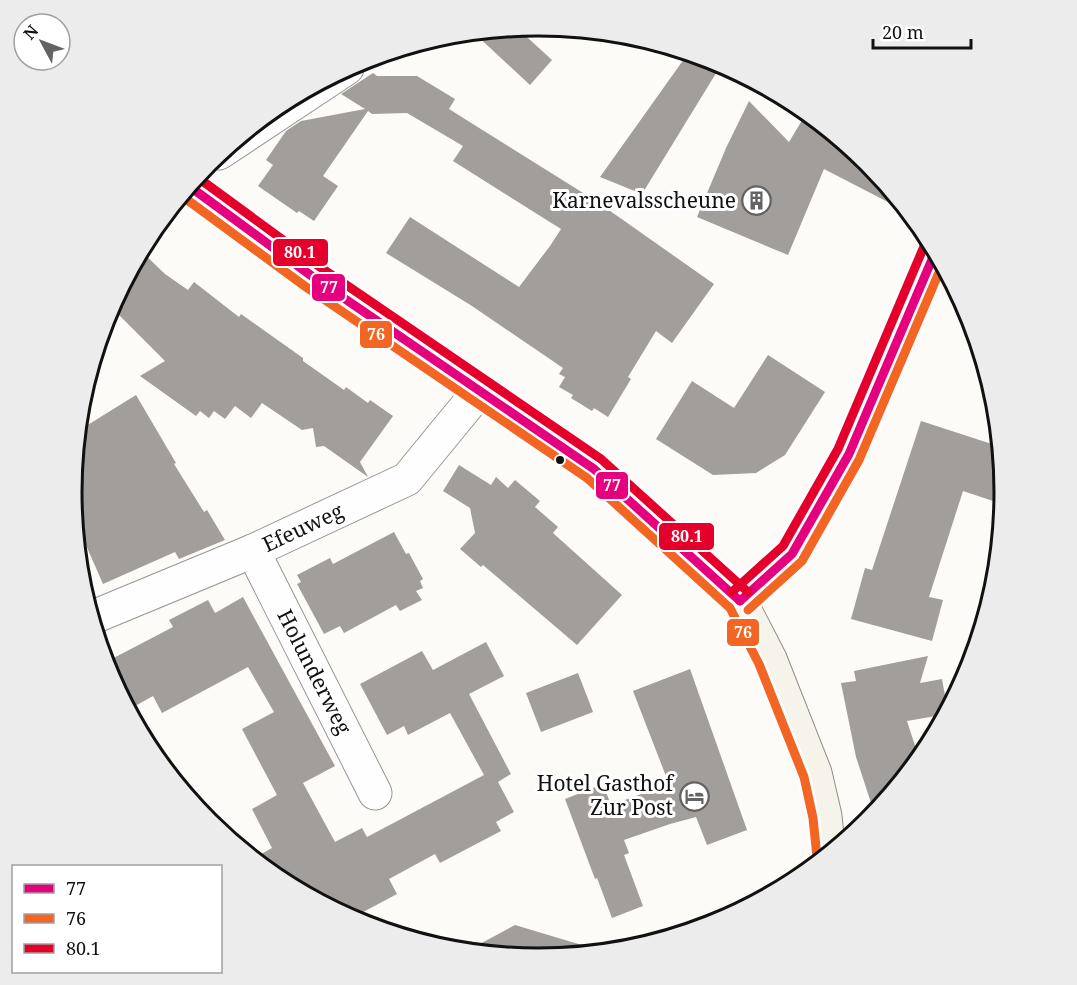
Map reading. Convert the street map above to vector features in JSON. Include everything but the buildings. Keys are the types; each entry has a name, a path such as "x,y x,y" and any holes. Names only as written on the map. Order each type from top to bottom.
{"main road":[{"path":"196,191 313,277 594,469 740,601 770,659 814,773 825,816 828,845"},
{"path":"740,601 792,554 849,454 931,260"}],"street":[{"name":"Efeuweg","path":"99,615 253,551 407,479 480,390"},
{"name":"Holunderweg","path":"253,551 375,794"}],"transit line":[{"name":"80.1","path":"204,182 320,267 601,459 748,592"},
{"name":"77","path":"196,191 313,277 594,469 740,601"},
{"name":"76","path":"188,200 306,287 587,478 730,608 759,664 804,777 813,818 817,854"},
{"name":"80.1","path":"732,592 783,546 838,449 923,248"},
{"name":"77","path":"740,601 792,554 849,454 932,260"},
{"name":"76","path":"748,610 802,561 859,460 939,273"}],"place":[{"name":"Karnevalsscheune","path":"757,201"},
{"name":"Hotel Gasthof Zur Post","path":"694,796"}]}
